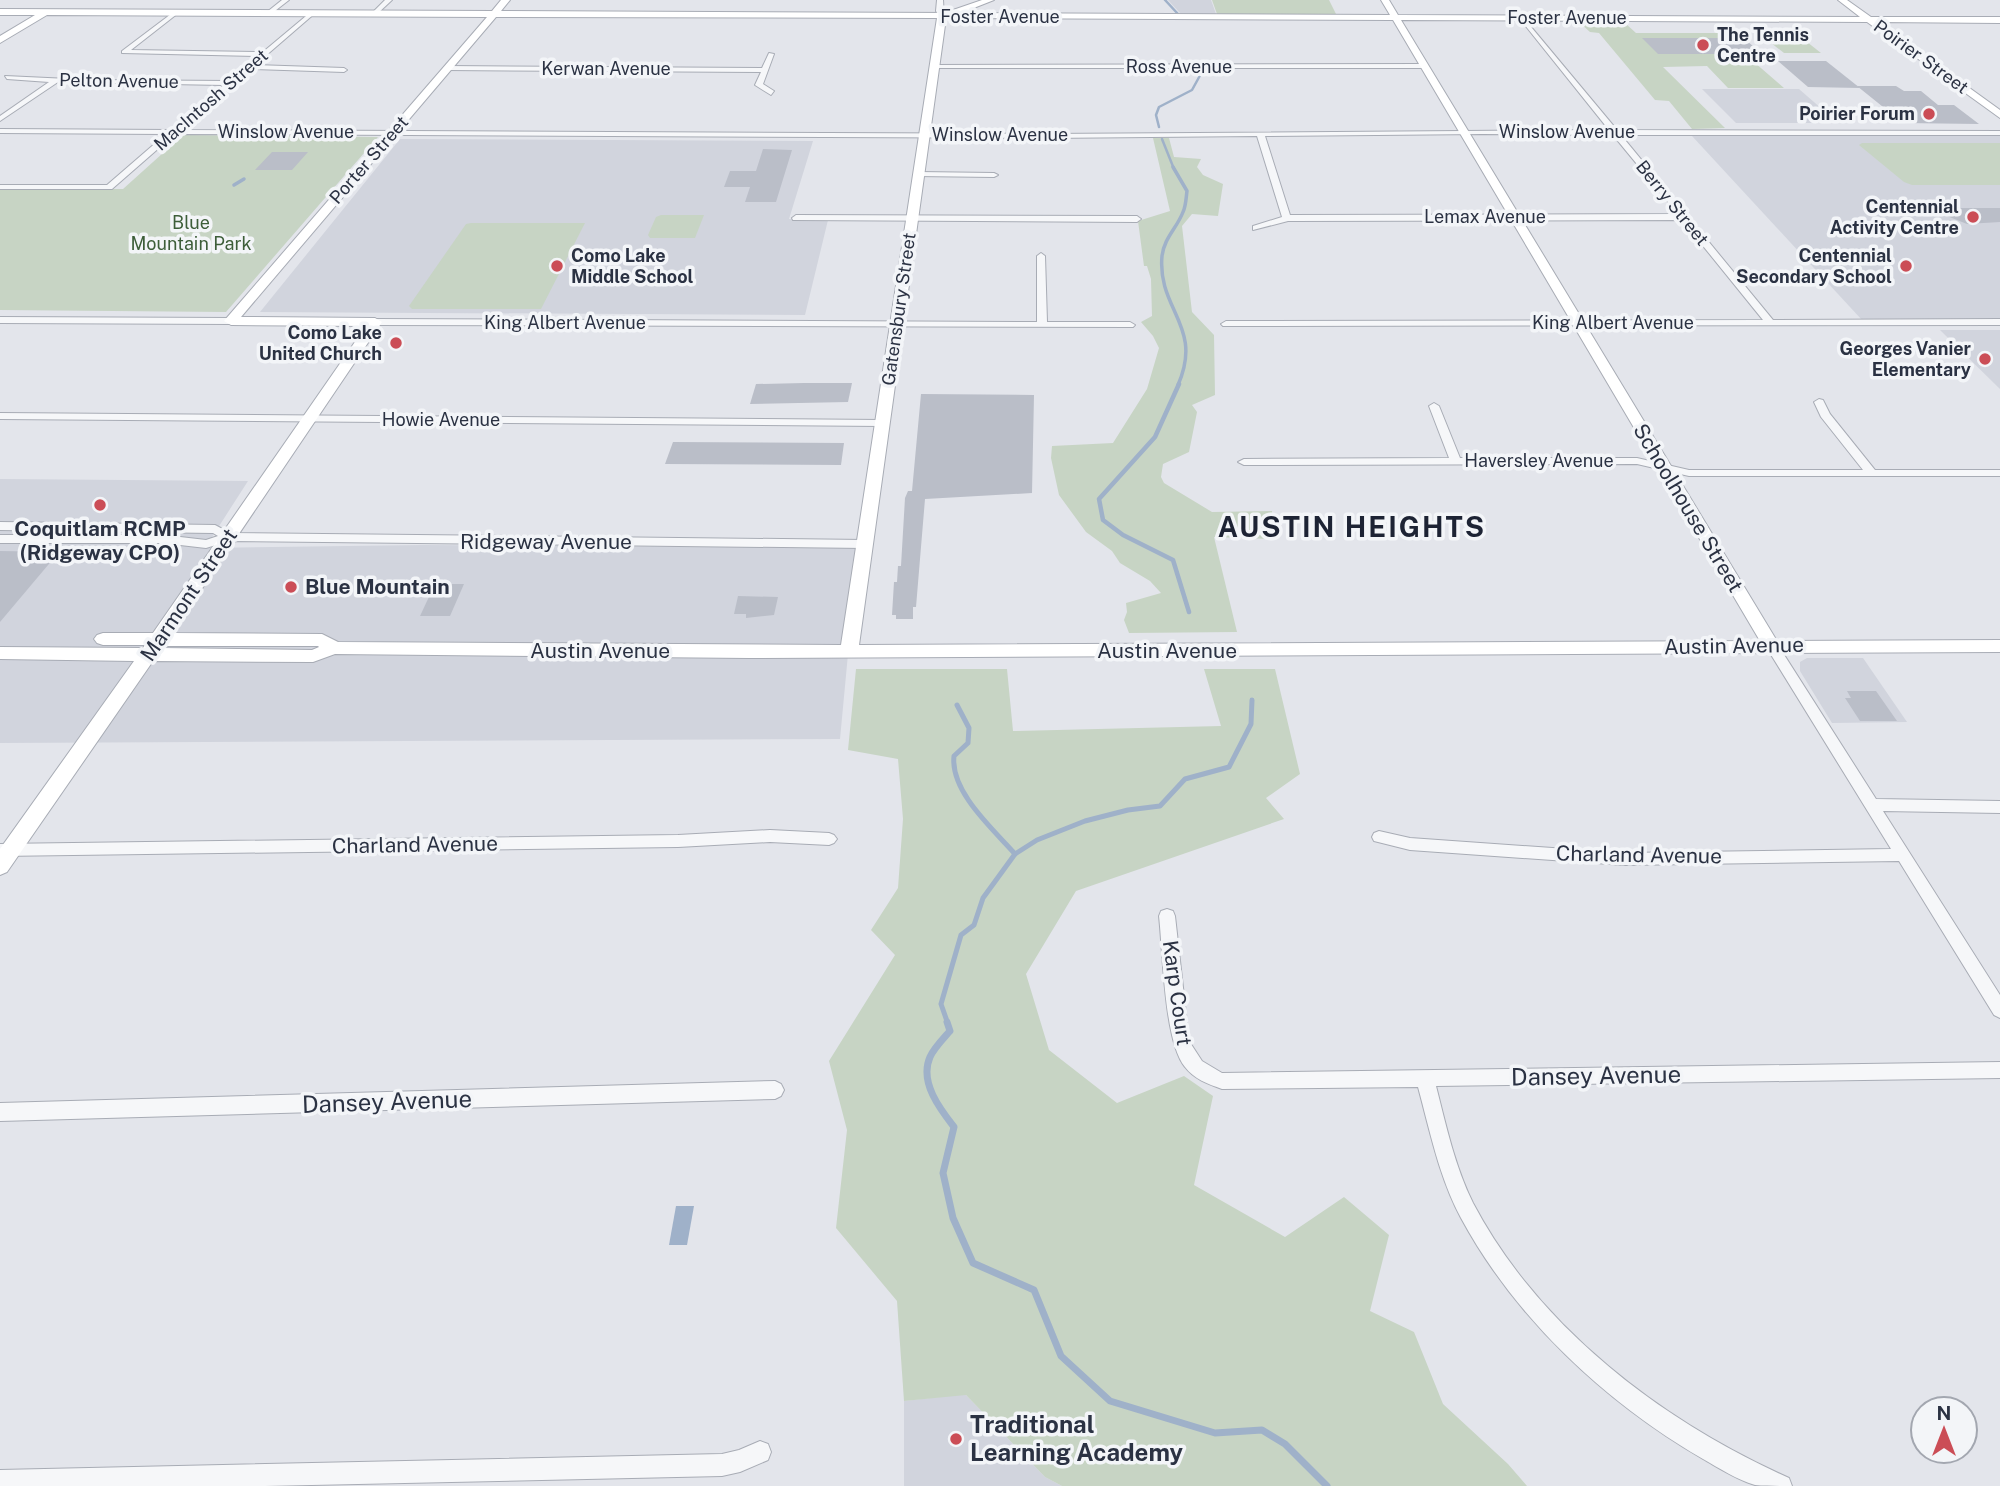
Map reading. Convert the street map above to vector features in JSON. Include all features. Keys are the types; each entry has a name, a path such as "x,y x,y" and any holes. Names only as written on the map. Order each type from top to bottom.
{"street":[{"path":"0,40 66,0"},
{"path":"269,13 286,0"},
{"path":"374,14 389,0"},
{"name":"Porter Street","path":"232,321 506,0"},
{"path":"940,0 939,11 942,17 990,0"},
{"name":"Schoolhouse Street","path":"1385,0 1662,467 2000,1010"},
{"name":"Poirier Street","path":"1842,0 2000,115"},
{"path":"175,9 126,49 125,53 264,54"},
{"name":"Foster Avenue","path":"0,12 164,12 175,9 269,13 493,15 2000,20"},
{"name":"MacIntosh Street","path":"0,187 109,187 312,13"},
{"name":"Gatensbury Street","path":"849,651 942,17"},
{"name":"Berry Street","path":"1522,18 1771,323"},
{"path":"771,54 759,85 771,93"},
{"name":"Ross Avenue","path":"934,67 1424,66"},
{"path":"250,67 344,70"},
{"name":"Kerwan Avenue","path":"447,68 764,70"},
{"name":"Pelton Avenue","path":"8,77 230,83"},
{"path":"0,119 56,80"},
{"name":"Winslow Avenue","path":"0,131 925,135 2000,133"},
{"path":"1260,134 1287,218"},
{"path":"919,174 994,175"},
{"name":"Lemax Avenue","path":"1256,228 1287,218 1683,217"},
{"path":"796,218 1137,219"},
{"path":"1041,256 1042,325"},
{"name":"King Albert Avenue","path":"0,320 1130,325"},
{"name":"Marmont Street","path":"4,855 154,647 375,322"},
{"name":"King Albert Avenue","path":"1226,324 2000,322"},
{"path":"1819,402 1825,415 1872,473"},
{"path":"1434,405 1456,461"},
{"name":"Howie Avenue","path":"0,416 882,423"},
{"name":"Haversley Avenue","path":"1244,462 1637,461 1689,473 2000,473"},
{"name":"Ridgeway Avenue","path":"0,526 203,528 215,529 228,537"},
{"name":"Ridgeway Avenue","path":"0,539 163,539 205,544 228,537 865,544"},
{"name":"Austin Avenue","path":"0,640 313,656 334,648 849,651 2000,646"},
{"name":"Austin Avenue","path":"0,653 154,647"},
{"path":"1870,805 2000,807"},
{"name":"Charland Avenue","path":"4,855 678,841 770,836 829,839"},
{"name":"Charland Avenue","path":"1378,837 1410,844 1624,859 1902,855"},
{"name":"Karp Court","path":"1167,916 1180,1041 1183,1051 1196,1068"},
{"name":"Dansey Avenue","path":"1196,1068 1212,1078 1233,1082 2000,1070"},
{"path":"1425,1079 1457,1187 1490,1249 1521,1290 1575,1347 1643,1407 1723,1459 1752,1475 1781,1486"},
{"name":"Dansey Avenue","path":"0,1112 775,1090"},
{"path":"0,1481 722,1465 760,1452"}],"shaded area":[{"path":"1168,0 1211,0 1216,14 1181,14"},
{"path":"1702,89 1799,89 1838,123 1736,123"},
{"name":"Centennial Secondary School","path":"1692,136 2000,136 2000,318 1862,320"},
{"name":"Como Lake Middle School","path":"400,139 813,141 789,219 828,220 805,315 260,312"},
{"name":"Georges Vanier Elementary","path":"1940,330 2000,330 2000,389"},
{"path":"0,479 248,481 205,548 423,545 858,548 840,739 0,743"},
{"path":"1807,658 1863,658 1907,722 1832,723 1800,671 1800,662"},
{"name":"Traditional Learning Academy","path":"965,1394 1045,1477 1062,1486 904,1486 904,1401"}],"green space":[{"path":"1212,0 1329,0 1336,14 1217,14"},
{"path":"1580,23 1625,23 1636,33 1726,33 1734,38 1643,38 1659,54 1751,54 1757,61 1754,62 1784,88 1728,88 1707,66 1663,67 1725,128 1692,129 1669,101 1655,100 1599,33 1590,32"},
{"path":"1802,38 1821,53 1784,53 1766,39"},
{"name":"Blue Mountain Park","path":"183,135 378,137 226,312 0,310 0,189 123,189"},
{"path":"1153,138 1169,138 1174,157 1201,159 1197,167 1203,175 1223,184 1218,216 1192,214 1182,226 1192,312 1214,335 1215,395 1192,405 1197,412 1189,452 1163,464 1161,477 1164,483 1212,512 1272,511 1274,539 1214,537 1237,632 1129,633 1124,620 1126,603 1161,593 1150,581 1120,563 1112,551 1086,532 1059,495 1051,458 1052,446 1113,443 1147,389 1159,348 1141,322 1152,316 1151,279 1147,266 1144,266 1138,221 1170,211"},
{"path":"2000,143 2000,185 1912,185 1904,182 1859,145"},
{"path":"704,215 695,238 650,238 648,235 656,217"},
{"path":"585,223 541,309 412,309 409,306 466,224"},
{"path":"856,669 1007,669 1013,731 1221,726 1204,669 1275,669 1300,774 1266,798 1284,819 1076,891 1026,974 1049,1050 1117,1103 1184,1076 1213,1096 1194,1185 1285,1237 1344,1197 1389,1235 1370,1311 1414,1332 1443,1404 1508,1464 1527,1486 1062,1486 1045,1477 966,1395 904,1401 897,1301 836,1228 847,1130 829,1061 895,955 871,930 898,888 903,819 898,759 848,750"}],"water":[{"path":"676,1206 694,1206 687,1245 669,1245"}],"building":[{"name":"The Tennis Centre","path":"1642,38 1734,38 1738,42 1748,42 1763,54 1658,54"},
{"path":"1778,61 1826,61 1860,88 1808,87"},
{"path":"1857,86 1896,86 1904,91 1921,91 1938,105 1954,105 1979,124 1903,123"},
{"path":"763,149 792,150 776,202 745,202 750,187 724,187 730,171 756,171"},
{"path":"272,152 308,152 292,170 255,170"},
{"name":"Centennial Activity Centre","path":"1927,208 2000,208 2000,222 1967,224"},
{"path":"852,383 848,402 750,404 756,384"},
{"path":"921,394 1034,395 1032,493 925,499 916,607 913,607 913,619 896,619 896,615 892,615 894,582 897,582 898,566 901,566 905,498 908,491 912,491"},
{"path":"673,442 844,443 841,465 665,464"},
{"path":"0,551 59,552 0,622"},
{"path":"435,584 464,584 450,616 420,616"},
{"path":"738,596 778,597 774,615 746,618 746,614 734,614"},
{"path":"1847,691 1876,691 1897,721 1860,721 1845,698 1851,698"}],"waterway":[{"path":"1165,0 1178,14"},
{"path":"1159,127 1156,115 1159,107 1192,90 1203,70"},
{"path":"1162,139 1174,168"},
{"path":"1174,168 1187,191 1184,210 1165,244 1162,275 1183,332 1186,348 1185,365 1178,385"},
{"path":"234,185 244,179"},
{"path":"1179,384 1155,437 1099,499 1103,520 1123,535 1173,560 1189,612"},
{"path":"1015,854 1037,840 1085,821 1128,810 1160,806 1185,779 1229,767 1251,724 1252,700"},
{"path":"957,705 969,728 968,743 954,756 959,783 975,810 1015,854"},
{"path":"948,1024 941,1004 961,935 974,925 983,898 1015,854"},
{"path":"947,1022 950,1031 930,1057 927,1076 933,1095 954,1127 943,1173 953,1218 973,1263 1034,1290 1061,1356 1110,1401 1215,1433 1262,1430 1285,1444 1327,1486"}],"place":[{"name":"The Tennis Centre","path":"1703,45"},
{"name":"Poirier Forum","path":"1929,114"},
{"name":"Centennial Activity Centre","path":"1973,217"},
{"name":"Como Lake Middle School","path":"557,266"},
{"name":"Centennial Secondary School","path":"1906,266"},
{"name":"Como Lake United Church","path":"396,343"},
{"name":"Georges Vanier Elementary","path":"1985,359"},
{"name":"Coquitlam RCMP (Ridgeway CPO)","path":"100,505"},
{"name":"Blue Mountain","path":"291,587"},
{"name":"Traditional Learning Academy","path":"956,1439"}],"district":[{"name":"AUSTIN HEIGHTS","path":"1352,527"}]}
